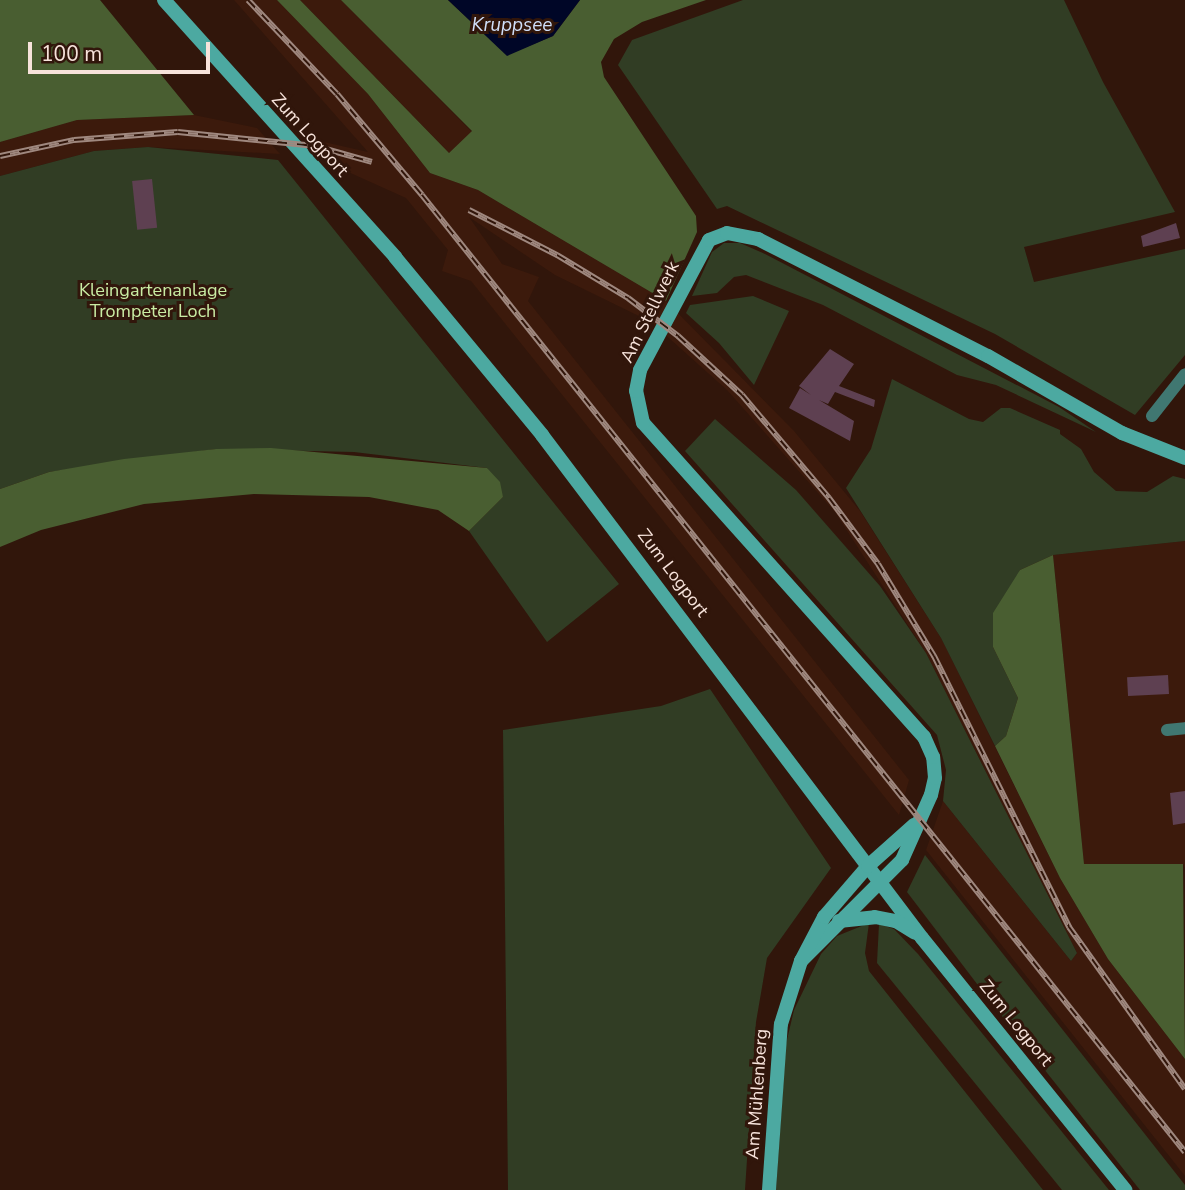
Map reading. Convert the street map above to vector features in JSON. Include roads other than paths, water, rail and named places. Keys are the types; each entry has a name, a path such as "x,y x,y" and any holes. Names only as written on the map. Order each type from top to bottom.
{"street":[{"name":"Zum Logport","path":"164,0 466,341 599,507 922,938 1125,1190"},
{"name":"Am Stellwerk","path":"880,882 902,860 935,778 924,737 643,423 636,391 640,370 709,240 727,233 758,239 988,356 1122,433 1185,458"},
{"path":"1152,416 1185,374"},
{"path":"1167,730 1185,728"},
{"name":"Am Stellwerk","path":"868,866 917,821"},
{"name":"Am Mühlenberg","path":"769,1190 781,1024 801,961 824,917 868,866"},
{"name":"Am Mühlenberg","path":"801,961 837,921 880,882"},
{"path":"837,921 865,916 896,921 922,938"}],"water":[{"name":"Kruppsee","path":"448,0 580,0 553,36 507,56"}],"railway":[{"path":"248,0 337,94 422,195 1185,1152"},
{"path":"0,156 74,140 178,132 315,146 372,162"},
{"path":"469,210 557,255 628,298 678,336 742,395 829,498 878,564 934,656 1069,927 1185,1089"}],"park label":[{"name":"Kleingartenanlage Trompeter Loch","path":"153,301"}]}
